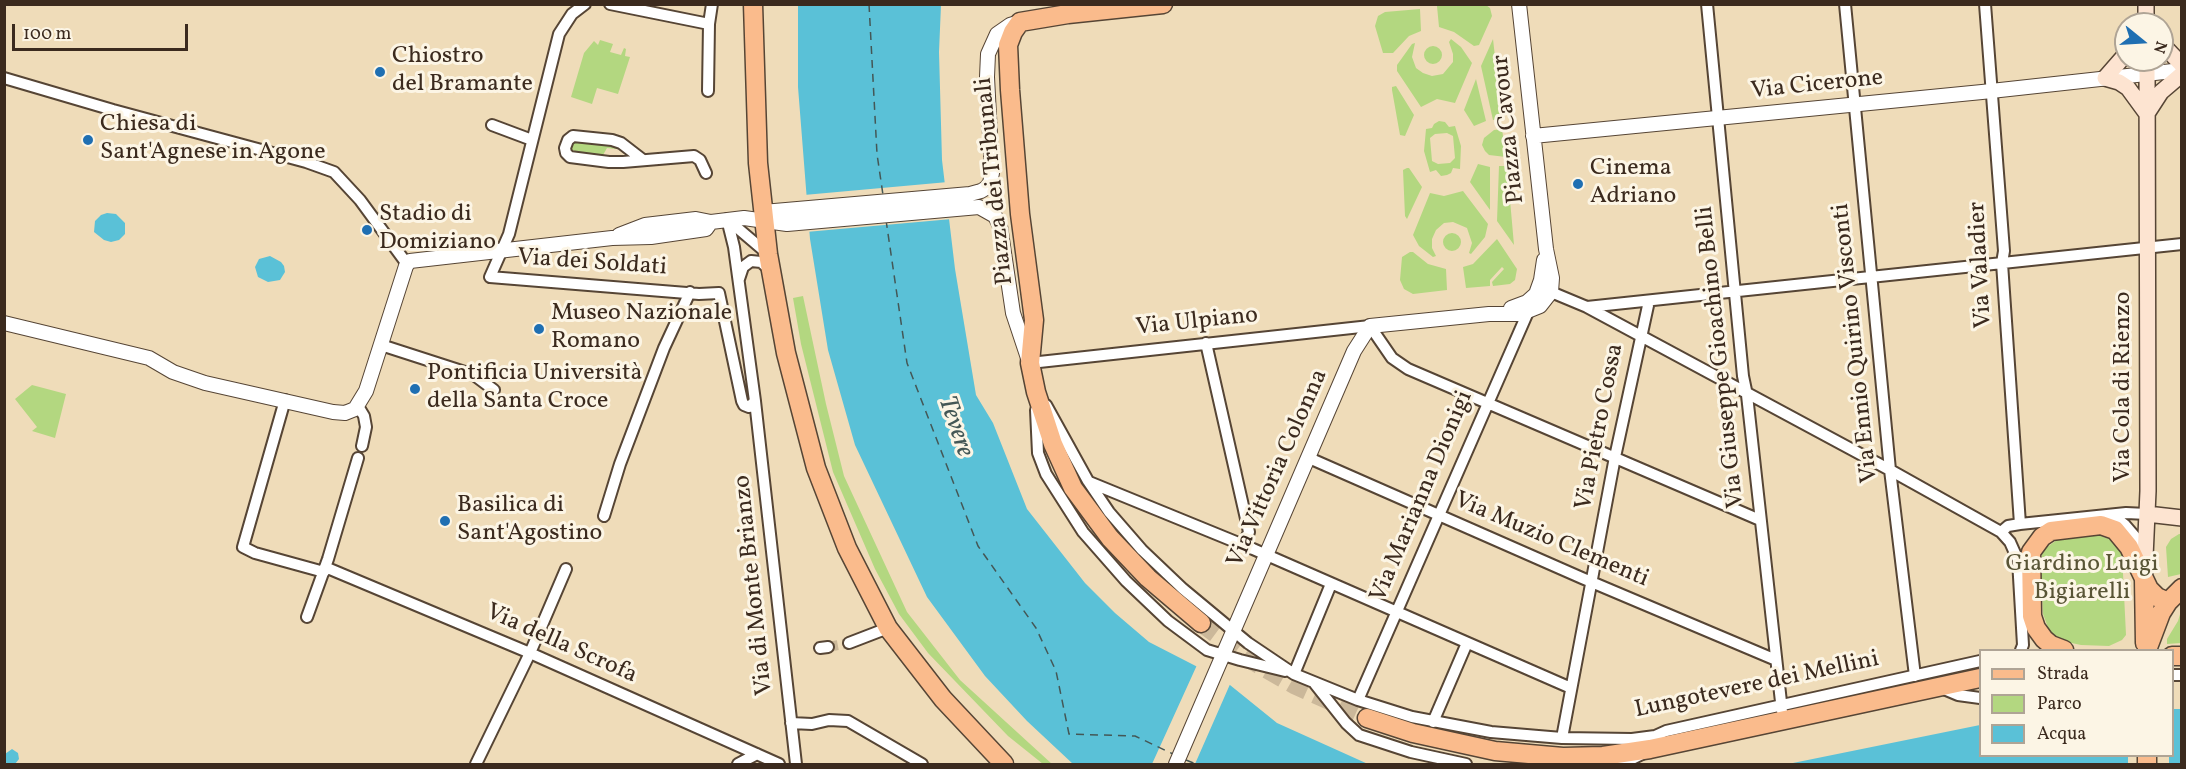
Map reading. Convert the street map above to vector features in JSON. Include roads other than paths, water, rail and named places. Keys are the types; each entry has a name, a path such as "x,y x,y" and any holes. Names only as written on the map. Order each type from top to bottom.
{"main road":[{"path":"753,4 758,163 768,254 790,371 816,468 847,548 888,628 943,699 1004,765"},
{"path":"1020,22 1068,14 1163,4"},
{"name":"Piazza dei Tribunali","path":"1020,22 1011,36 1008,50 1019,202 1034,320 1030,363"},
{"path":"2114,68 2105,78 2119,82 2128,88 2147,114 2161,92 2181,72"},
{"name":"Via Cola di Rienzo","path":"2144,579 2147,514 2147,72"},
{"path":"1030,363 1036,392 1059,459 1073,488 1110,538 1148,578 1200,623"},
{"path":"2147,514 2181,518"},
{"path":"2061,649 2044,639 2033,619 2030,559 2033,548 2042,537 2051,531 2091,525 2107,526 2122,537 2154,594 2168,602"},
{"path":"2144,579 2146,649"},
{"path":"2147,649 2158,619 2168,602 2181,588"},
{"name":"Lungotevere dei Mellini","path":"1367,718 1428,737 1464,745 1521,754 1563,757 1603,756 1650,749 1782,712 1860,705 1979,678"}],"street":[{"path":"503,250 559,34 572,14 585,4"},
{"path":"610,4 709,24"},
{"path":"708,91 709,24 712,4"},
{"name":"Piazza Cavour","path":"1519,4 1546,249 1552,278 1551,292"},
{"name":"Via Giuseppe Gioachino Belli","path":"1707,4 1735,292 1782,712"},
{"name":"Via Ennio Quirino Visconti","path":"1845,4 1890,470 1915,676"},
{"name":"Via Valadier","path":"1985,4 2004,250 2002,263 2020,524"},
{"name":"Piazza dei Tribunali","path":"1020,22 1002,29 994,38 990,48 987,77 992,177 986,188 973,200 990,212 1000,226 1013,313 1030,363"},
{"name":"Via Cicerone","path":"1533,136 1992,91 2105,78 2128,72"},
{"path":"4,78 311,163 334,172 367,209 407,264"},
{"path":"492,125 532,140"},
{"path":"643,160 617,141 570,137 565,148 570,157 614,163 643,160 691,155 699,159 705,170"},
{"path":"4,323 149,358 173,372 197,381 345,413 358,406 366,391 407,264 410,261 612,238 651,237 727,219 787,218 973,200"},
{"path":"727,219 768,254"},
{"name":"Via di Monte Brianzo","path":"727,219 755,401 796,765"},
{"path":"1587,307 2103,253 2148,255 2181,244"},
{"name":"Piazza Cavour","path":"1489,314 1521,305 1533,297 1540,285 1546,249"},
{"name":"Via dei Soldati","path":"503,250 490,277 690,292"},
{"path":"738,279 743,267 751,261 764,264 771,274"},
{"path":"604,516 620,464 664,348 690,292 719,293 742,401 744,405 749,406 755,401"},
{"path":"1528,312 1540,306 1551,292 1587,307 2001,532 2018,560 2022,649"},
{"name":"Via Pietro Cossa","path":"1562,738 1615,457 1649,301"},
{"name":"Piazza Cavour","path":"1370,326 1528,312"},
{"name":"Via Marianna Dionigi","path":"1358,700 1486,403 1528,312"},
{"path":"1370,326 1392,358 1400,365 1760,520"},
{"name":"Via Ulpiano","path":"1030,363 1370,326"},
{"name":"Via Vittoria Colonna","path":"1176,765 1354,351 1370,326"},
{"path":"1206,343 1249,532 1243,545"},
{"path":"381,345 474,375 494,390"},
{"path":"1036,392 1040,460 1057,492 1083,532 1120,574 1159,613 1192,640 1208,650 1294,674 1331,584"},
{"name":"Lungotevere dei Mellini","path":"1036,392 1054,416 1088,481 1109,512 1142,550 1232,631 1294,674 1315,684 1358,700 1433,722 1491,732 1562,738 1606,740 1655,736 1666,731 1782,712 1979,661"},
{"name":"Via della Scrofa","path":"285,400 244,542 255,553 324,570 530,653 779,765"},
{"path":"358,406 364,416 366,427 362,446"},
{"name":"Via Muzio Clementi","path":"1309,458 1776,660"},
{"path":"307,616 324,570 358,459"},
{"path":"1088,481 1243,545 1571,688"},
{"path":"2001,532 2008,526 2020,524 2102,515 2147,514"},
{"path":"2102,515 2121,521 2132,531 2145,549"},
{"path":"476,765 530,653 566,569"},
{"path":"849,644 888,628"},
{"path":"1433,722 1467,643"},
{"path":"1315,684 1338,715 1359,735 1411,752 1466,765"},
{"path":"1939,687 1972,699 1979,698"},
{"path":"791,723 848,721 922,765"},
{"path":"1622,765 1650,749"},
{"path":"738,765 757,754"}],"water":[{"name":"Tevere","path":"798,5 941,5 939,52 942,160 955,269 976,395 993,423 1027,509 1085,583 1149,642 1225,681 1277,723 1368,764 1073,764 1027,721 985,676 927,597 855,445 828,350 810,239 798,87"},
{"path":"107,213 116,214 125,223 125,234 119,240 111,242 104,240 94,232 95,221"},
{"path":"270,256 281,262 285,272 280,280 268,282 258,277 255,267 259,259"},
{"path":"2174,709 2181,709 2181,764 1788,764 1979,725 1979,757 2174,757"},
{"path":"12,749 18,753 19,759 15,764 8,764 5,762 5,754"}],"tunnel":[{"path":"1201,623 1252,661 1294,685 1367,718"},
{"path":"828,647 849,643"}],"place":[{"name":"Chiostro del Bramante","path":"380,72"},
{"name":"Chiesa di Sant'Agnese in Agone","path":"88,140"},
{"name":"Cinema Adriano","path":"1578,184"},
{"name":"Stadio di Domiziano","path":"367,230"},
{"name":"Museo Nazionale Romano","path":"539,329"},
{"name":"Pontificia Università della Santa Croce","path":"415,389"},
{"name":"Basilica di Sant'Agostino","path":"445,521"}],"park label":[{"name":"Giardino Luigi Bigiarelli","path":"2082,580"}]}
